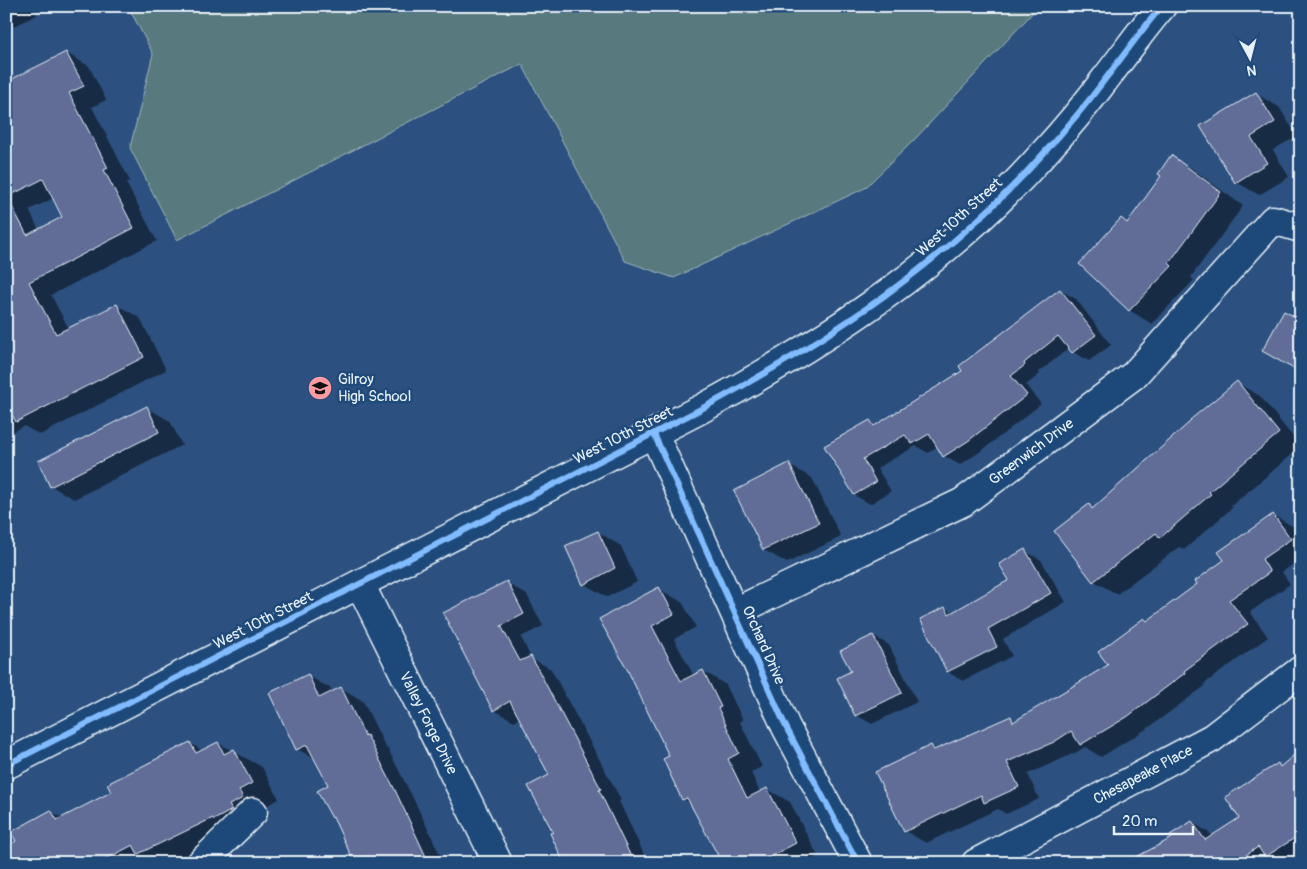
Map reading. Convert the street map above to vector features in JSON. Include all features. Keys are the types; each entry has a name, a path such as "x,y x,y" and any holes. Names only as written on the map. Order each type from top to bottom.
{"street":[{"name":"West 10th Street","path":"6,765 654,434 750,382 836,330 877,302 943,250 978,219 1042,156 1084,107 1162,6"},
{"name":"Greenwich Drive","path":"735,612 963,502 1134,375 1273,220 1301,228"},
{"name":"Orchard Drive","path":"654,434 786,727 858,863"},
{"name":"Valley Forge Drive","path":"360,584 498,863"},
{"name":"Chesapeake Place","path":"976,863 1212,738 1301,670"},
{"path":"201,863 253,812"}],"green space":[{"path":"128,6 1039,6 916,138 865,188 674,278 625,261 522,64 177,240 130,148 153,54"}],"building":[{"path":"66,52 84,86 69,93 108,168 104,170 134,228 29,282 56,334 117,304 144,357 16,422 6,405 6,82","holes":["43,179 62,217 27,235 7,197"]},
{"path":"1256,92 1275,122 1251,137 1267,163 1235,183 1200,126"},
{"path":"1171,155 1221,192 1169,263 1172,266 1129,311 1079,264 1121,218 1127,223 1161,176 1158,174"},
{"path":"1060,289 1096,335 1072,353 1058,336 1024,363 1025,365 1011,376 1027,395 968,441 943,457 929,434 912,444 905,435 863,459 876,482 854,495 824,446 870,420 874,426 962,371 959,366"},
{"path":"1284,311 1301,320 1301,373 1262,351"},
{"path":"1237,381 1279,433 1209,492 1211,494 1160,538 1156,533 1093,582 1054,531 1089,504 1092,509 1190,420"},
{"path":"147,406 159,432 50,487 38,461"},
{"path":"789,463 819,523 763,550 734,491"},
{"path":"1273,514 1291,539 1262,559 1270,572 1229,600 1248,624 1184,671 1185,673 1127,717 1080,745 1071,731 1054,742 1007,762 1019,787 984,803 981,795 904,832 875,772 931,745 934,750 1011,716 1013,722 1108,665 1098,652 1144,618 1147,621 1197,584 1195,581 1224,560 1218,552"},
{"path":"598,531 615,568 583,585 565,546"},
{"path":"1025,549 1051,593 988,629 997,647 947,672 920,619 945,607 949,614 1009,580 999,564"},
{"path":"507,581 524,614 501,626 520,661 531,656 601,789 599,790 634,863 564,863 550,833 553,832 528,786 549,775 510,701 493,711 443,613"},
{"path":"659,587 674,614 652,626 681,681 703,670 721,707 718,708 739,753 728,759 747,798 767,788 796,843 758,863 722,863 687,798 682,800 663,759 669,756 626,667 599,619"},
{"path":"873,635 902,693 855,716 837,678 851,671 840,651"},
{"path":"308,674 319,698 341,687 395,790 429,863 371,863 368,856 354,862 333,817 317,791 328,785 307,745 296,750 269,693"},
{"path":"190,742 196,753 218,742 224,754 234,749 252,783 239,790 243,798 229,805 232,810 138,854 133,845 98,863 11,863 6,854 6,847 16,841 11,832 51,810 57,820 111,792 107,784"},
{"path":"1301,749 1301,834 1265,857 1258,847 1234,863 1125,863 1172,838 1170,835 1192,821 1205,840 1239,818 1225,797 1278,763 1280,767"}],"cycle path":[{"path":"6,765 701,409 748,383 839,327 926,264 1006,193 1075,117 1162,6"},
{"path":"654,434 786,727 858,863"}],"place":[{"name":"Gilroy High School","path":"320,388"}]}
